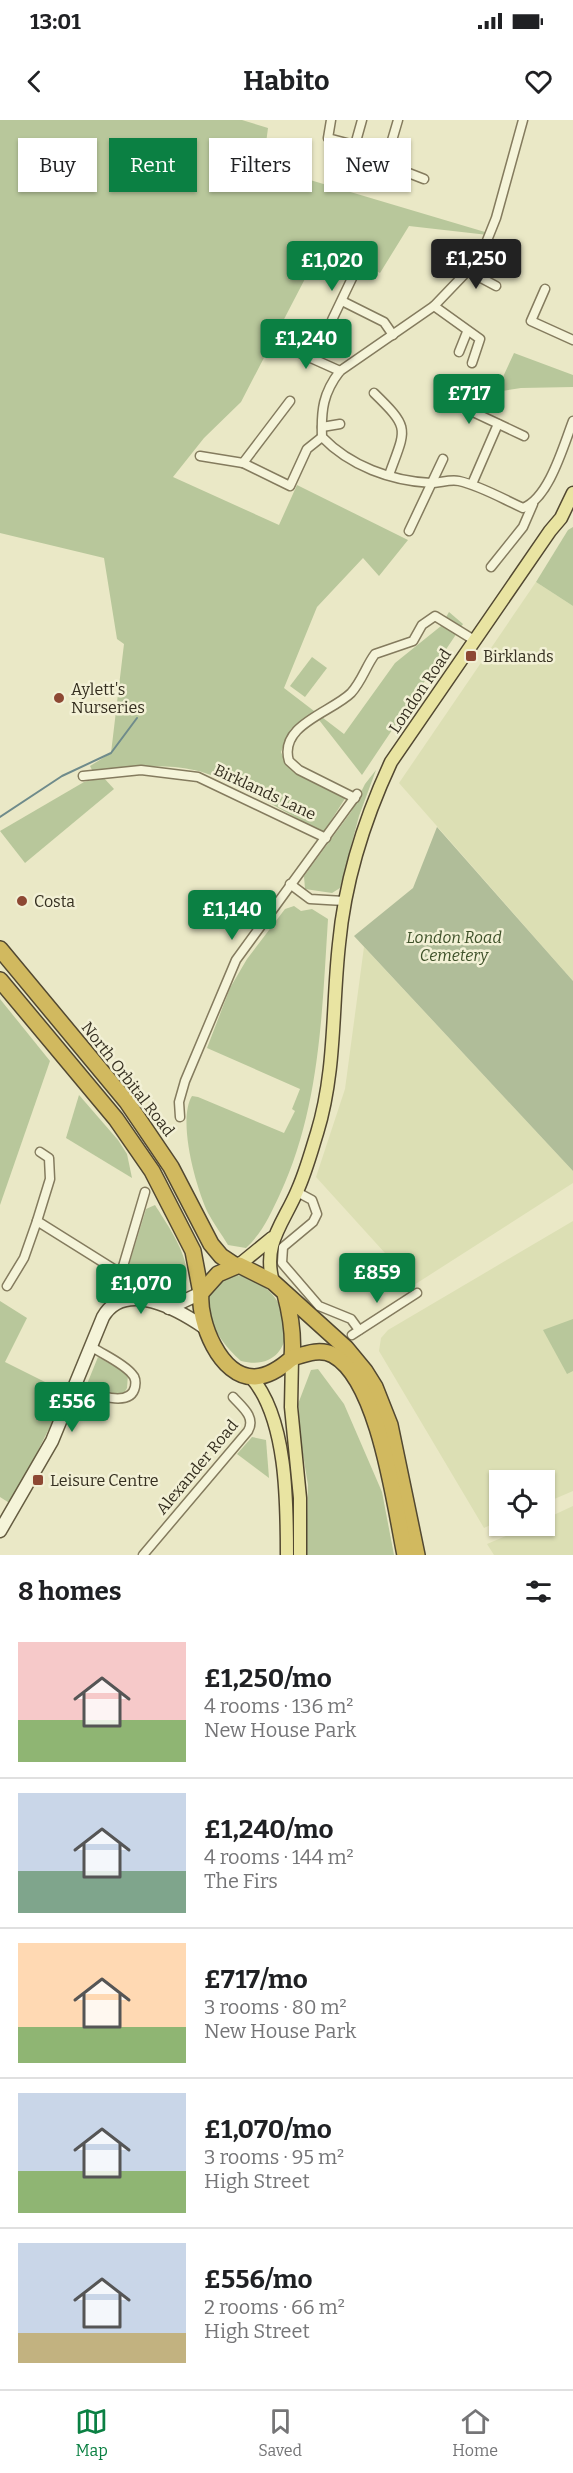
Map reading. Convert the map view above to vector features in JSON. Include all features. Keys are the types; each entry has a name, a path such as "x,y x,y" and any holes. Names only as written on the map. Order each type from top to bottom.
{"highway":[{"name":"North Orbital Road","path":"0,949 127,1102 171,1167 211,1244 221,1256 238,1266"},
{"name":"North Orbital Road","path":"0,980 97,1095 152,1171 194,1251 201,1293"},
{"path":"405,1555 379,1431 359,1385 334,1356 321,1352 292,1358 275,1371 251,1377 228,1364 215,1349 205,1328 201,1293 218,1274 238,1266 273,1282 346,1348 375,1387 390,1425 417,1555"},
{"path":"285,1294 293,1326 292,1358"}],"main road":[{"name":"London Road","path":"273,1282 268,1266 272,1238 297,1192 319,1126 330,1074 338,948 344,902 356,852 372,804 392,762 474,640 549,531 567,516 573,493"},
{"name":"London Road","path":"238,1266 272,1238"},
{"path":"292,1358 291,1407 300,1498 300,1555"},
{"path":"251,1377 264,1394 272,1413 287,1511 287,1555"}],"street":[{"path":"328,138 331,120"},
{"path":"357,138 362,120"},
{"path":"393,138 398,120"},
{"path":"523,120 491,231 480,258 434,306 340,371 329,386 322,406 322,437 337,452 368,469 432,483 455,480 472,484 523,508 533,504"},
{"path":"411,174 424,180"},
{"path":"468,271 496,286"},
{"path":"332,320 354,274"},
{"path":"545,289 531,321 573,340"},
{"path":"342,301 384,322 393,335"},
{"path":"434,306 480,339 472,363"},
{"path":"459,352 468,332"},
{"path":"282,345 340,371"},
{"path":"374,393 400,418 404,434 388,475"},
{"path":"243,463 290,401"},
{"path":"456,404 524,436"},
{"path":"491,567 523,527 533,504 542,494 573,421"},
{"path":"322,427 340,424"},
{"path":"472,484 498,424"},
{"path":"200,456 243,463 290,486 307,448 322,437"},
{"path":"409,531 443,459"},
{"path":"180,1117 179,1102 185,1082 224,982 241,952 356,796 299,770 289,760 287,750 296,731 350,694 368,670 375,654 413,641 428,618 435,616 474,640"},
{"name":"Birklands Lane","path":"83,776 141,770 198,777 326,838"},
{"path":"290,884 310,899 344,902"},
{"path":"7,1286 24,1258 50,1179 49,1158 40,1152"},
{"path":"123,1300 118,1286 120,1273 145,1192"},
{"path":"297,1192 312,1200 317,1215 313,1222 283,1247 282,1263 319,1306 351,1319 355,1332 417,1293"},
{"path":"37,1221 120,1273"},
{"path":"169,1308 201,1293"},
{"path":"0,1531 35,1474 76,1387 108,1309 123,1300 139,1299 169,1308 205,1328"},
{"path":"76,1387 117,1399 127,1397 133,1391 135,1381 131,1372 92,1347"},
{"name":"Alexander Road","path":"143,1555 248,1431 251,1423 249,1416 233,1397"}],"green space":[{"path":"0,120 242,120 268,128 267,138 209,138 209,192 312,192 312,181 324,184 324,192 350,192 485,232 488,235 409,226 380,273 337,248 322,246 241,402 204,438 173,477 279,525 297,485 408,540 379,576 363,558 317,607 284,688 344,734 395,663 441,626 449,612 463,624 362,775 319,720 310,715 291,729 281,752 285,761 308,780 346,797 323,833 243,789 210,774 182,768 156,766 93,772 90,766 111,753 124,644 117,639 104,558 0,533"},
{"path":"514,353 573,375 573,387 521,388 496,392"},
{"path":"573,527 573,606 536,582 568,530"},
{"path":"536,582 573,606 573,981 399,783"},
{"path":"312,657 327,668 305,697 290,686"},
{"path":"376,770 359,816 340,888 332,893 305,889 304,876 351,812 365,784"},
{"path":"103,777 114,789 25,863 0,831 84,782"},
{"name":"London Road Cemetery","path":"437,827 573,981 573,1171 354,936 413,888"},
{"path":"294,906 301,911 312,909 328,919 321,1025 311,1094 304,1128 293,1161 266,1223 246,1248 228,1245 208,1213 198,1188 187,1137 188,1107 192,1096 198,1097 284,1133 295,1111 292,1109 300,1089 207,1048 230,988 247,959 285,909"},
{"path":"364,947 573,1171 573,1183 414,1285 316,1177 345,1089"},
{"path":"0,999 50,1061 0,1205"},
{"path":"79,1095 118,1140 127,1154 132,1178 66,1138"},
{"path":"155,1205 182,1252 186,1265 187,1278 183,1288 174,1296 129,1286 125,1278 146,1209"},
{"path":"573,1221 573,1491 555,1499 555,1470 489,1470 489,1526 484,1528 379,1351 381,1338 388,1330"},
{"path":"230,1274 253,1280 271,1292 281,1308 286,1326 284,1342 276,1355 262,1362 241,1361 220,1338 210,1318 207,1308 211,1288"},
{"path":"0,1301 27,1318 5,1362 67,1393 11,1504 0,1497"},
{"path":"573,1319 573,1371 567,1374 543,1330"},
{"path":"98,1357 128,1374 127,1388 122,1397 87,1384"},
{"path":"318,1369 344,1404 382,1492 394,1555 306,1555 308,1485 300,1436 298,1404 311,1370"},
{"path":"252,1437 266,1440 269,1478 237,1454"},
{"path":"573,1506 573,1555 494,1555 487,1544 506,1536 555,1536 555,1514"}],"waterway":[{"path":"0,817 62,776 111,753 137,718"}],"place":[{"name":"Birklands","path":"471,656"},
{"name":"Aylett's Nurseries","path":"59,698"},
{"name":"Costa","path":"22,901"},
{"name":"Leisure Centre","path":"38,1480"}]}
